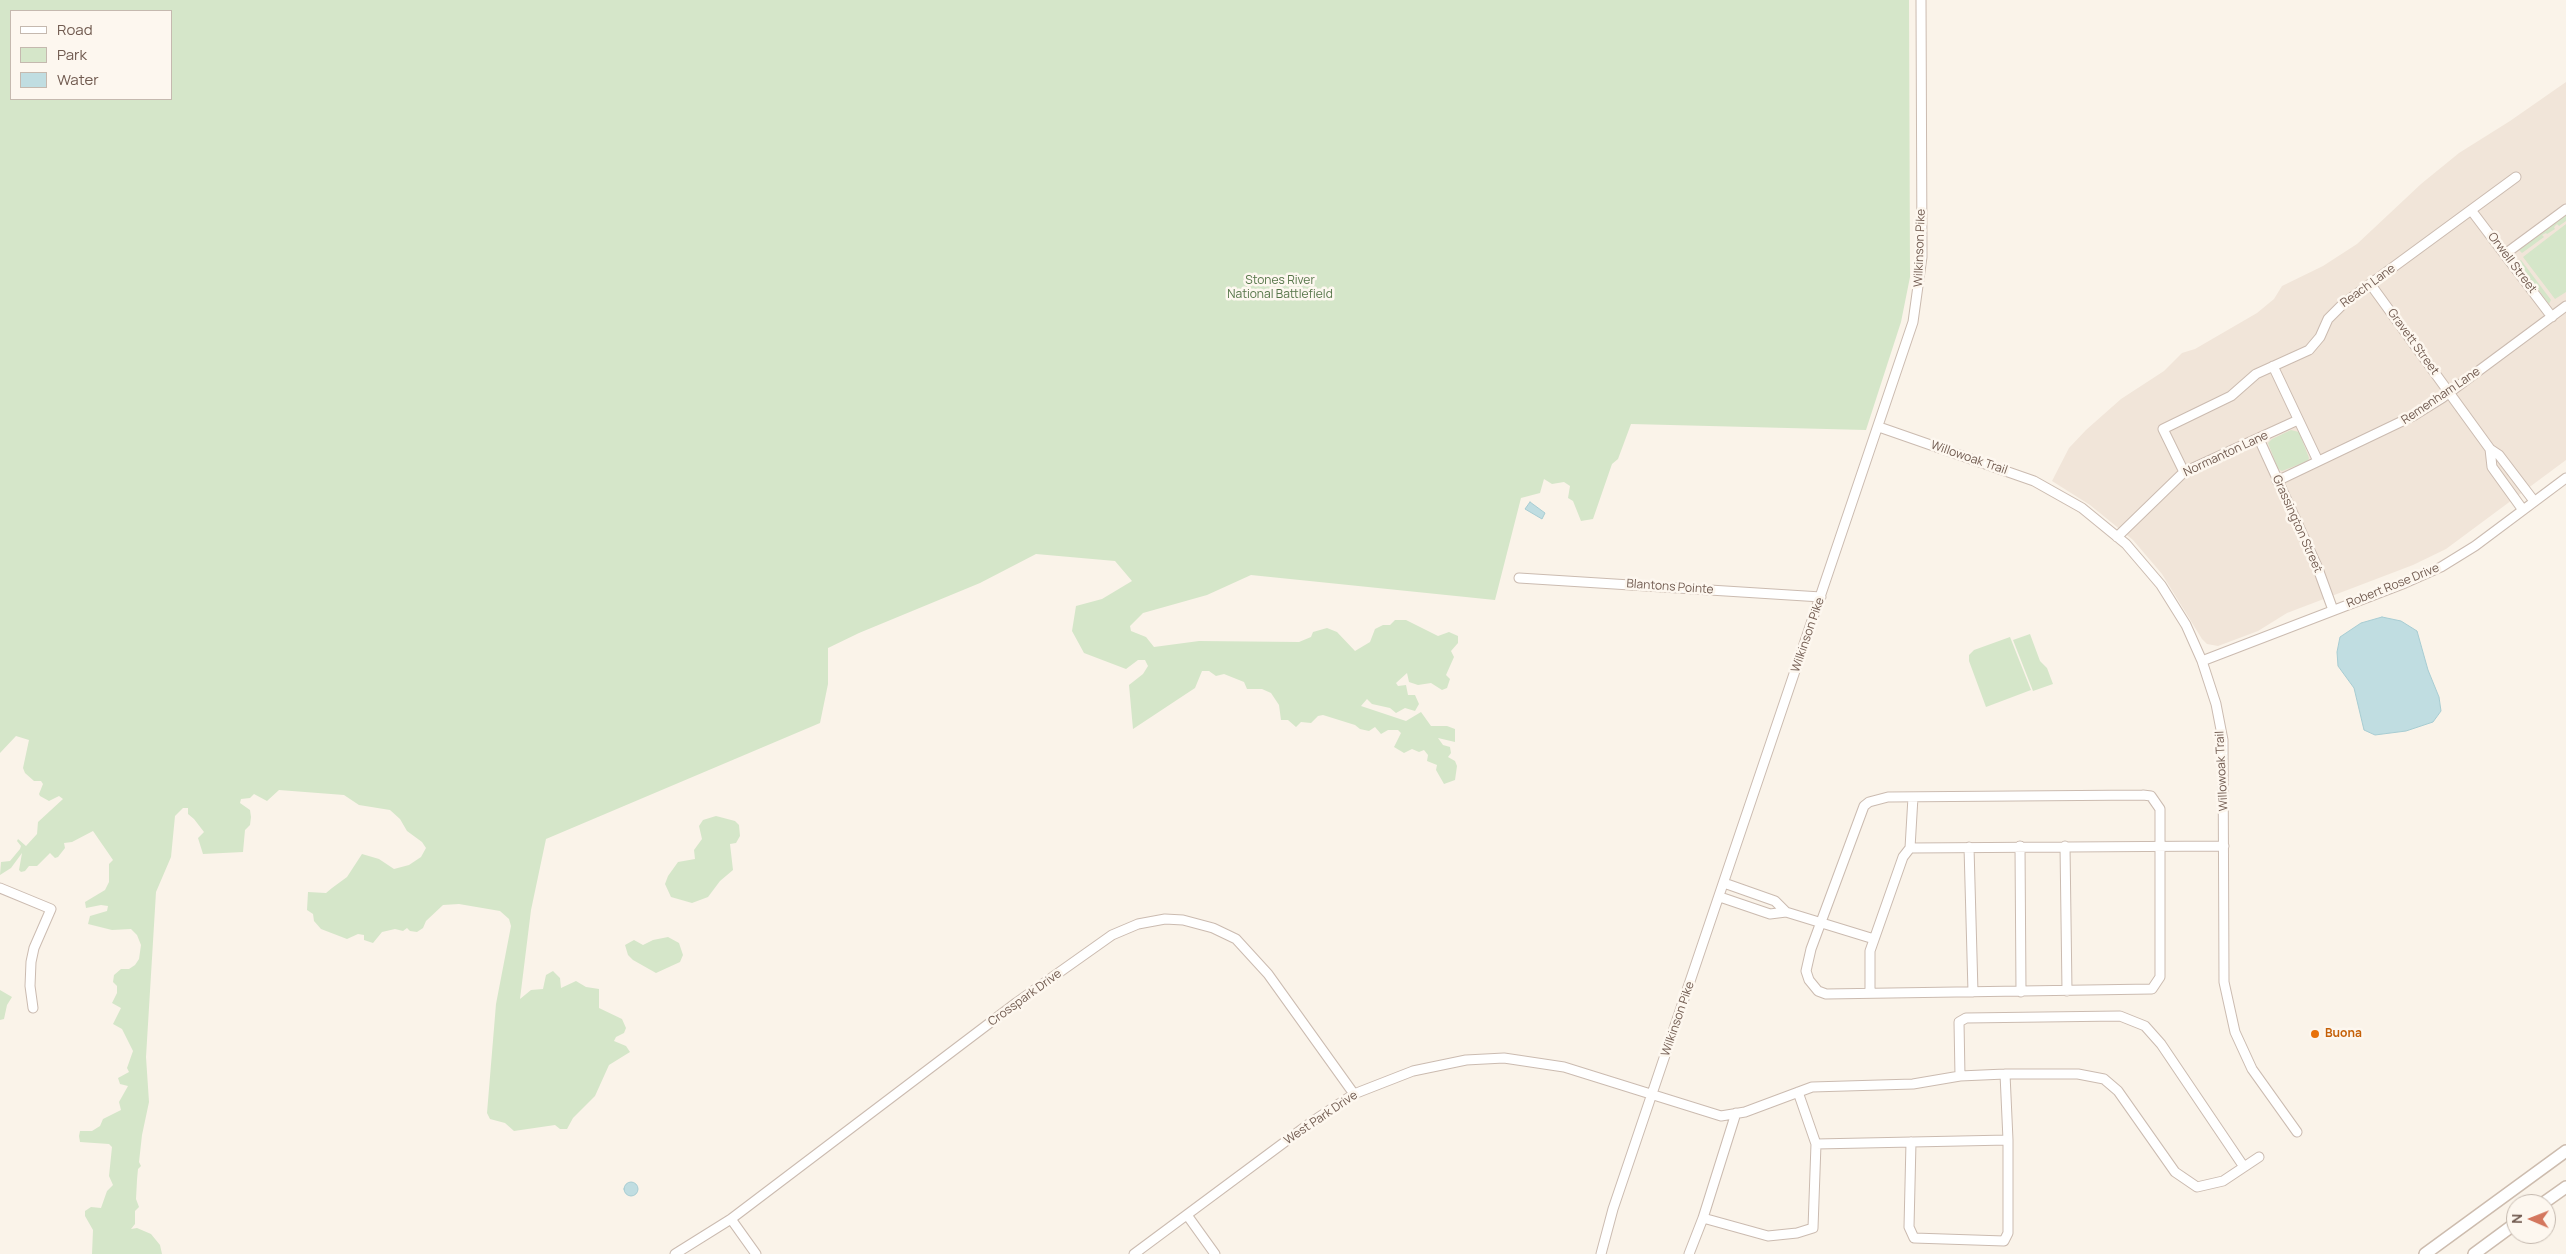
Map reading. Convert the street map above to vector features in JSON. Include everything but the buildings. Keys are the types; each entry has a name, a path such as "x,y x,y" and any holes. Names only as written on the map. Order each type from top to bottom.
{"main road":[{"path":"2424,1254 2566,1151"},
{"path":"2474,1254 2506,1230"}],"street":[{"name":"Wilkinson Pike","path":"1601,1254 1613,1208 1879,427 1910,330 1921,273 1921,0"},
{"name":"Reach Lane","path":"2184,472 2163,429 2231,396 2256,374 2309,350 2315,344 2334,312 2516,176"},
{"path":"2505,254 2566,209"},
{"name":"Orwell Street","path":"2472,210 2552,317"},
{"name":"Gravett Street","path":"2371,284 2490,449 2499,455 2534,501"},
{"name":"Remenham Lane","path":"2278,480 2395,426 2450,392 2566,306"},
{"path":"2273,366 2318,462"},
{"name":"Normanton Lane","path":"2117,537 2184,472 2298,420"},
{"name":"Willowoak Trail","path":"1879,427 2034,481 2082,508 2117,537 2162,585 2186,625 2202,661 2216,704 2223,740 2224,982 2235,1032 2252,1069 2297,1132"},
{"name":"Grassington Street","path":"2258,439 2317,566 2333,610"},
{"name":"Gravett Street","path":"2490,449 2492,467 2523,510"},
{"name":"Robert Rose Drive","path":"2202,661 2441,567 2475,546 2566,478"},
{"name":"Blantons Pointe","path":"1519,578 1821,597"},
{"path":"2151,796 2160,809 2161,971 2157,985 2146,991 1870,992 1826,994 1813,986 1806,971 1808,960 1864,806 1877,798 1913,797 2151,796"},
{"path":"1870,992 1869,962 1874,939 1902,857 1910,848 1913,797"},
{"path":"2020,846 2021,992"},
{"path":"2065,846 2067,991"},
{"path":"1910,848 2224,846"},
{"path":"1969,847 1973,992"},
{"path":"1724,883 1775,901 1786,912"},
{"path":"0,888 51,909 34,948 31,962 30,986 33,1008"},
{"path":"1720,897 1770,914 1786,912 1874,939"},
{"name":"Crosspark Drive","path":"675,1254 731,1219 1112,935 1125,928 1151,921 1165,919 1194,922 1213,928 1236,939 1268,974 1354,1094"},
{"path":"1960,1076 1959,1022 1966,1018 2120,1016 2145,1026 2161,1044 2244,1167"},
{"name":"West Park Drive","path":"1134,1254 1313,1121 1354,1094 1429,1067 1466,1060 1504,1058 1564,1067 1721,1116 1736,1113 1812,1087 1913,1084 1960,1076 2078,1074 2104,1079 2118,1090 2175,1172 2197,1187 2222,1181 2259,1157"},
{"path":"1910,1142 1909,1227 1914,1238 2004,1240 2008,1233 2008,1140 2005,1074"},
{"path":"1703,1218 1768,1236 1797,1233 1813,1228 1816,1144 1798,1092"},
{"path":"1689,1254 1703,1218 1736,1113"},
{"path":"1816,1144 2008,1140"},
{"path":"1187,1215 1215,1254"},
{"path":"731,1219 756,1254"}],"shaded area":[{"path":"2566,82 2566,460 2446,549 2413,565 2287,613 2258,631 2218,646 2207,644 2202,639 2162,574 2133,540 2090,505 2052,481 2069,448 2121,399 2164,371 2182,353 2195,349 2257,313 2274,299 2282,286 2323,266 2357,244 2421,184 2459,153 2510,121"}],"green space":[{"name":"Stones River National Battlefield","path":"0,0 1909,0 1910,277 1901,322 1866,430 1631,424 1618,459 1612,464 1593,519 1581,521 1573,501 1568,498 1570,486 1564,482 1552,484 1544,479 1540,493 1521,498 1495,600 1251,575 1207,595 1143,613 1130,626 1131,631 1146,637 1154,647 1199,641 1299,642 1311,637 1313,632 1327,628 1337,632 1355,651 1370,642 1375,629 1383,625 1390,625 1395,620 1406,620 1438,636 1449,632 1458,636 1458,643 1451,651 1454,657 1446,675 1450,679 1447,688 1442,690 1431,683 1418,685 1409,682 1407,673 1396,683 1398,686 1406,685 1408,695 1415,695 1419,704 1415,711 1405,708 1396,713 1390,708 1372,704 1367,699 1361,706 1406,721 1421,712 1431,726 1447,726 1455,729 1455,742 1438,738 1443,745 1450,747 1451,753 1448,757 1455,761 1457,766 1455,780 1444,784 1436,770 1437,765 1427,761 1428,755 1424,750 1419,752 1412,749 1404,753 1394,747 1401,733 1398,730 1388,730 1381,734 1375,727 1369,731 1360,729 1355,725 1323,715 1318,716 1311,723 1301,722 1296,727 1288,720 1281,720 1279,705 1271,693 1262,689 1247,689 1244,682 1224,674 1216,676 1209,671 1202,671 1195,688 1133,729 1129,685 1143,674 1148,666 1145,660 1138,660 1126,669 1084,653 1072,631 1076,606 1102,599 1132,581 1115,561 1036,554 980,583 859,633 828,648 828,684 820,723 546,839 531,910 520,999 531,990 543,989 546,975 553,971 560,978 561,988 576,981 586,987 599,989 599,1008 622,1019 626,1028 624,1033 616,1037 614,1041 626,1046 630,1052 609,1065 595,1096 573,1118 567,1129 560,1129 555,1125 514,1131 505,1123 490,1119 487,1113 496,1004 511,926 509,919 500,911 459,904 443,905 426,921 423,928 417,932 410,931 407,928 403,931 395,929 382,932 373,943 364,940 364,935 358,934 347,939 321,929 314,921 313,914 307,910 308,892 326,893 347,877 362,854 379,859 394,869 409,865 421,857 426,848 422,842 407,831 400,819 390,810 359,805 344,795 279,790 267,801 254,794 250,798 241,799 240,803 250,810 251,817 250,825 245,830 243,852 203,854 198,838 204,832 188,814 188,808 183,808 175,816 171,857 156,892 146,1057 149,1102 142,1135 139,1162 141,1166 138,1169 136,1199 139,1207 135,1211 135,1224 131,1229 137,1228 151,1234 160,1245 162,1254 92,1254 93,1230 85,1216 85,1211 91,1207 101,1208 107,1191 113,1185 109,1176 112,1147 109,1144 80,1142 79,1136 80,1131 92,1131 100,1126 103,1119 121,1110 119,1102 128,1086 120,1084 118,1078 129,1072 127,1068 133,1051 122,1029 113,1024 121,1008 112,1003 117,993 117,986 113,982 114,975 121,969 129,969 135,965 139,959 141,945 137,935 131,929 112,930 88,924 90,916 107,911 108,906 101,905 86,908 85,902 105,890 109,882 109,864 113,860 93,831 72,842 64,843 65,848 58,857 55,858 50,853 37,866 29,866 25,871 21,872 19,870 22,853 11,868 0,875 1,862 10,861 20,849 21,846 17,841 18,839 26,846 37,834 38,822 63,799 59,796 49,801 40,796 43,784 41,781 34,781 25,773 23,768 29,740 16,736 0,753"},
{"path":"2566,215 2566,221 2559,226 2557,224 2554,227 2555,229 2542,235 2544,237 2522,253 2519,250"},
{"path":"2566,224 2566,292 2555,299 2523,257"},
{"path":"2521,260 2551,300 2549,304 2518,262"},
{"path":"2291,430 2299,432 2309,458 2308,461 2282,471 2278,469 2268,443 2272,439"},
{"path":"2030,634 2040,661 2047,668 2053,684 2033,691 2013,640"},
{"path":"2010,637 2031,690 1986,707 1969,661 1969,655 1974,650"},
{"path":"716,816 735,821 739,825 740,836 736,843 730,844 733,870 720,881 708,897 692,903 671,897 665,884 668,876 678,862 695,859 694,850 702,839 699,826 703,820"},
{"path":"668,937 679,943 683,955 680,962 656,973 633,960 628,955 625,945 634,940 643,945 653,940"},
{"path":"0,990 12,997 7,1005 4,1019 0,1020"}],"water":[{"path":"1530,502 1545,513 1542,519 1525,509"},
{"path":"2382,617 2401,621 2417,631 2428,670 2439,697 2441,711 2433,722 2406,731 2375,735 2364,730 2354,688 2338,666 2337,652 2340,637 2361,623"},
{"path":"628,1182 634,1182 638,1189 634,1196 628,1196 624,1192 624,1186"}],"place":[{"name":"Buona","path":"2315,1034"}]}
